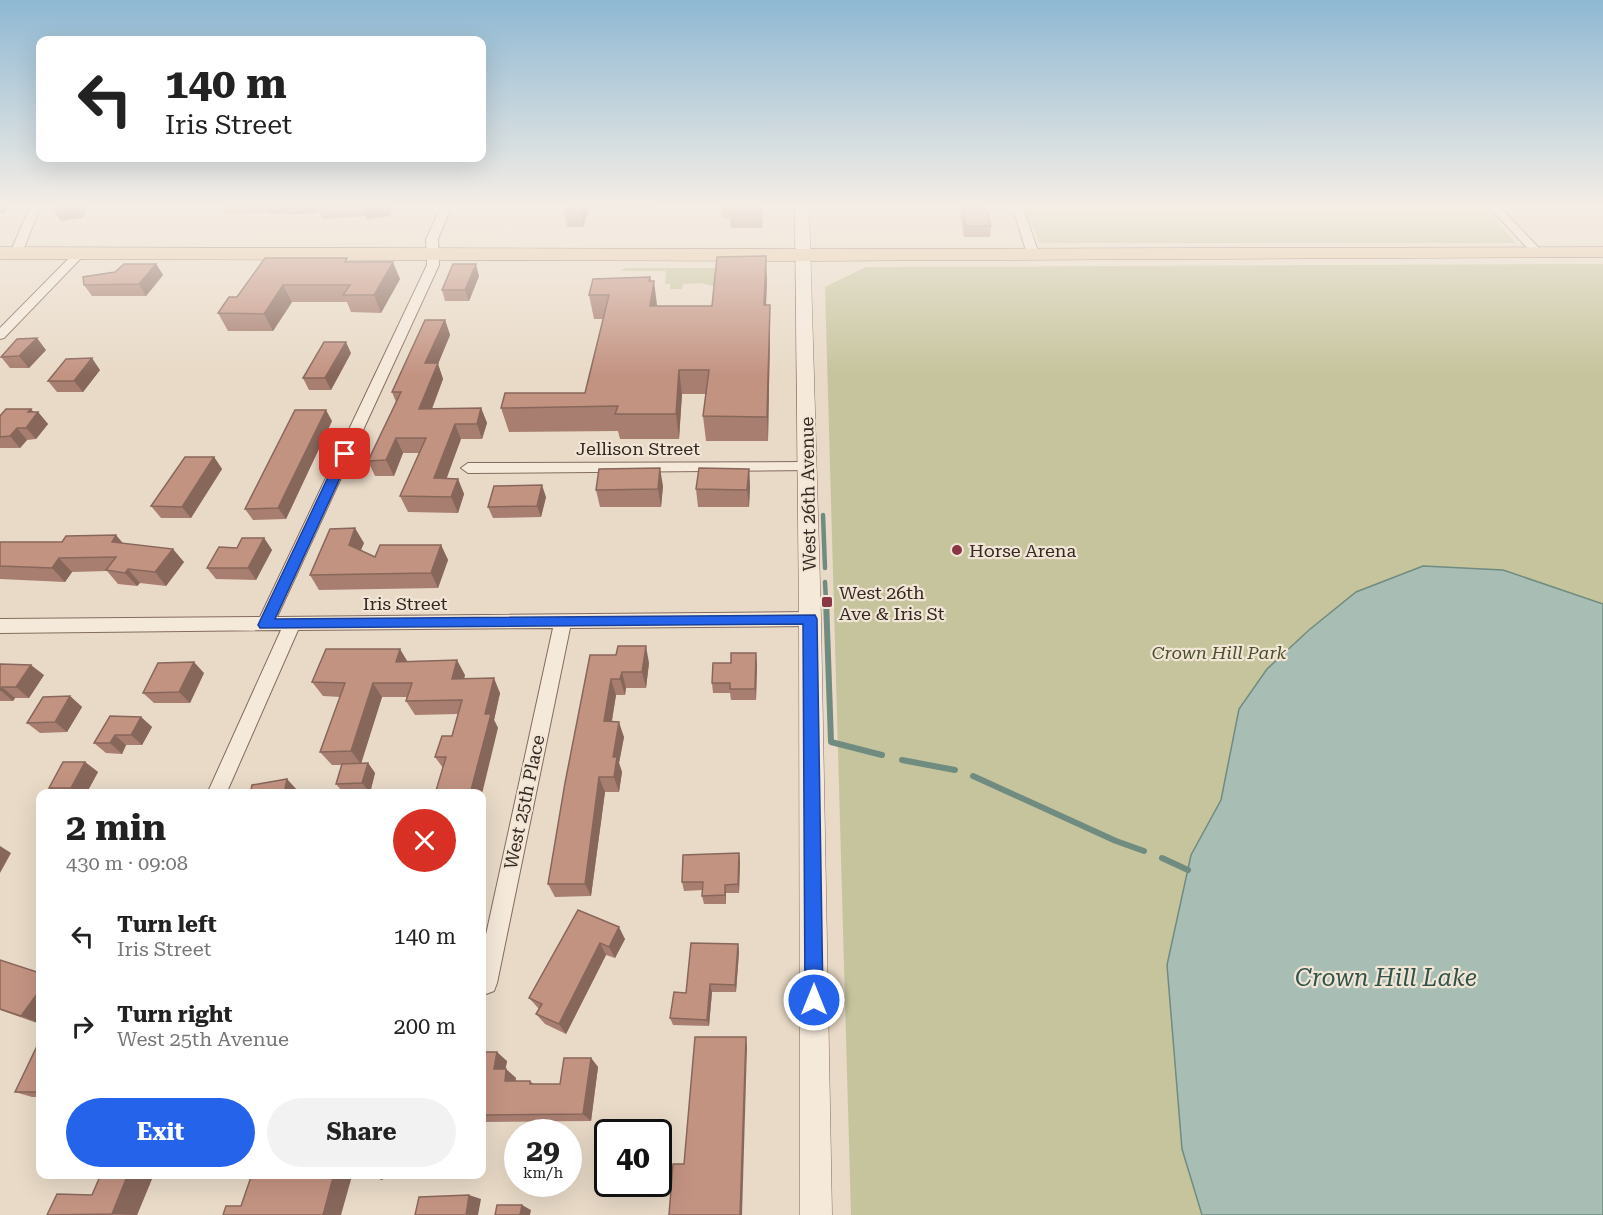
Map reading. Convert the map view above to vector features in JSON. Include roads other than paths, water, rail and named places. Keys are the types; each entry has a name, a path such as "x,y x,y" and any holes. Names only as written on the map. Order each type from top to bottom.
{"street":[{"path":"0,335 72,262"},
{"path":"265,625 433,265 432,262"},
{"name":"West 26th Avenue","path":"803,262 810,619 816,1215"},
{"name":"Jellison Street","path":"468,468 807,467"},
{"name":"Iris Street","path":"0,626 810,619"},
{"name":"West 25th Place","path":"486,983 563,621"},
{"path":"218,789 292,624"}],"water":[{"name":"Crown Hill Lake","path":"1423,566 1503,570 1603,604 1603,1215 1202,1215 1182,1149 1167,965 1191,855 1221,800 1239,709 1267,669 1309,630 1356,592"}],"waterway":[{"path":"823,515 825,568"},
{"path":"825,582 826,601"},
{"path":"826,599 831,742 882,755"},
{"path":"902,760 955,770"},
{"path":"973,776 1116,841 1144,851"},
{"path":"1162,858 1188,870"}],"place":[{"name":"Horse Arena","path":"957,550"},
{"name":"West 26th Ave & Iris St","path":"827,602"}],"park label":[{"name":"Crown Hill Park","path":"1219,652"}]}
